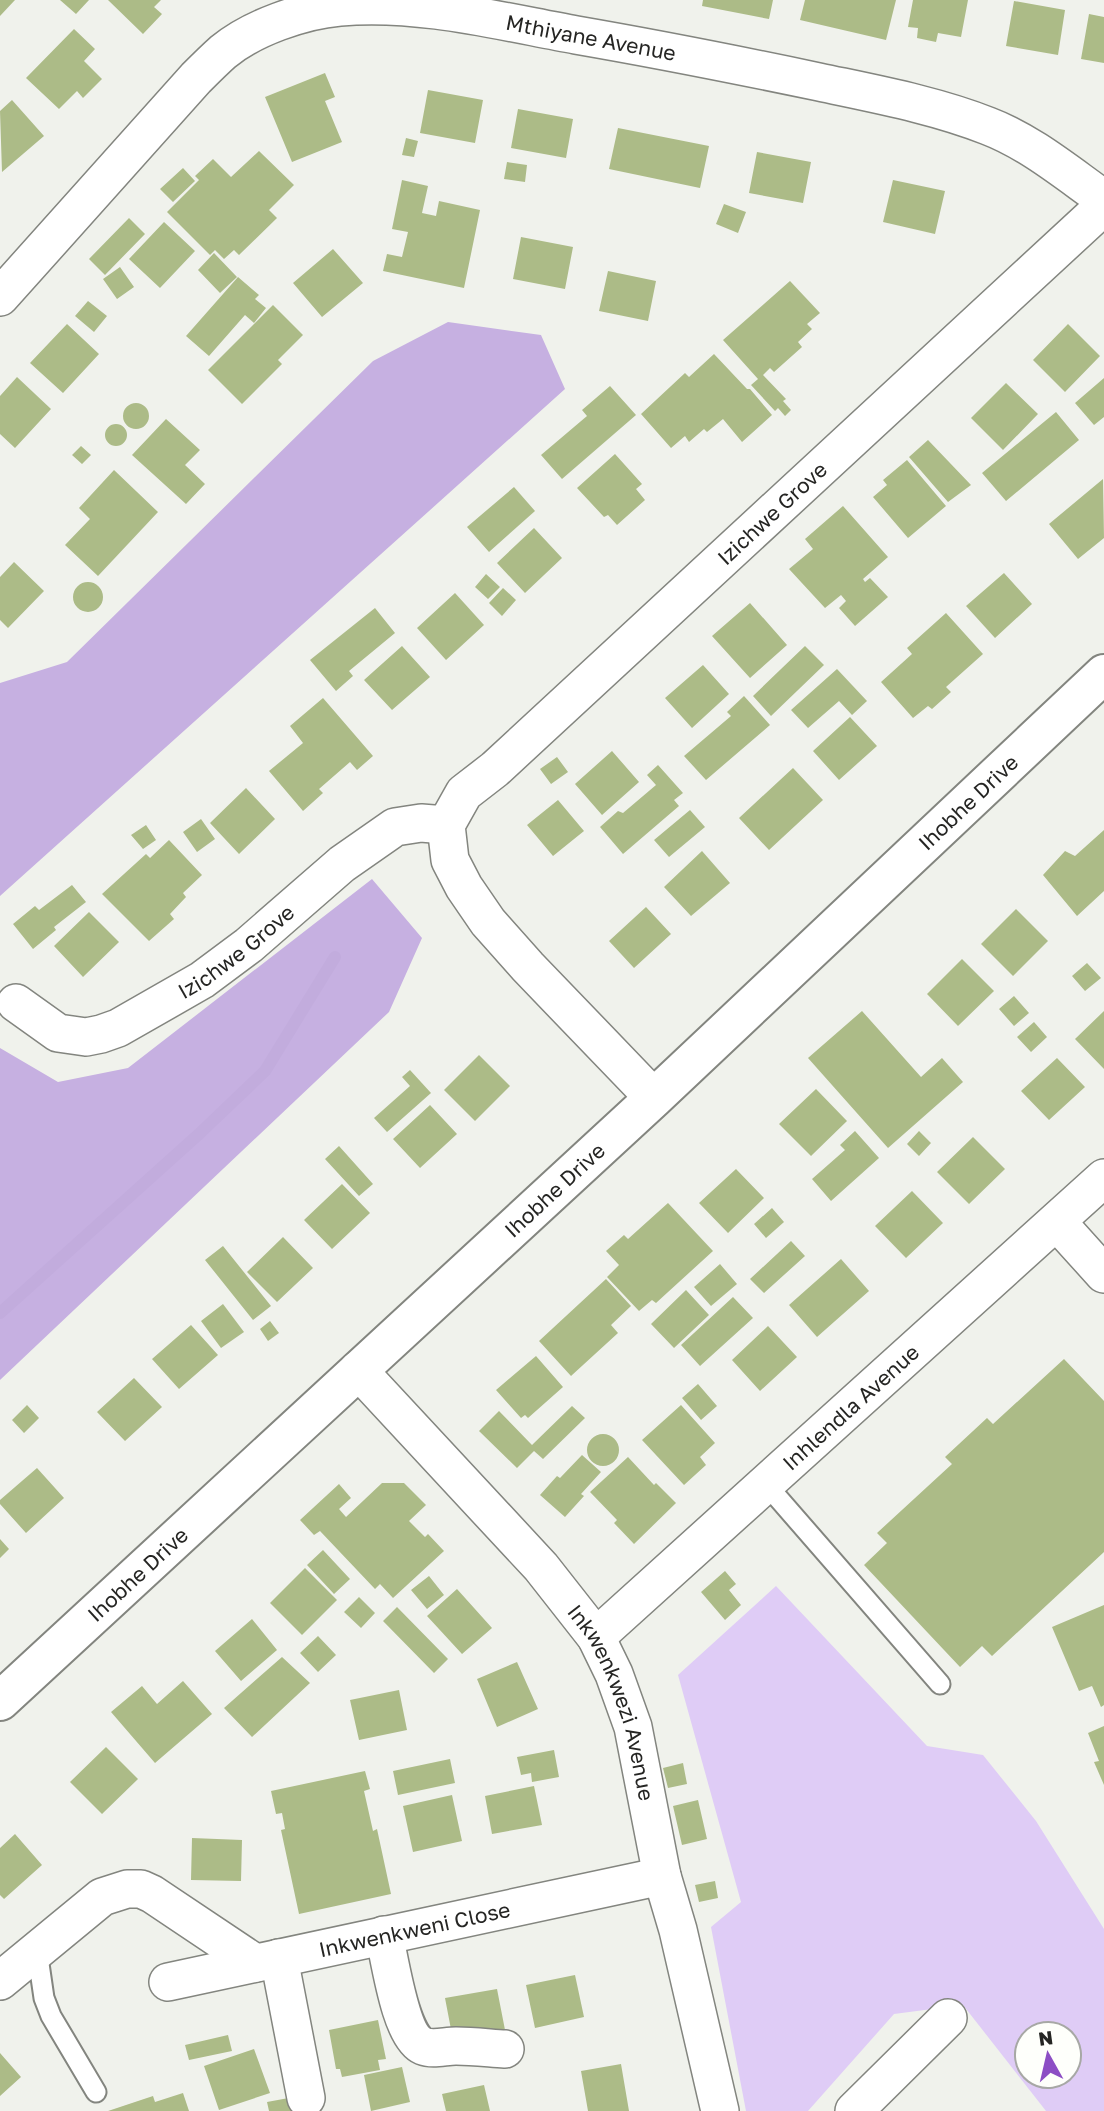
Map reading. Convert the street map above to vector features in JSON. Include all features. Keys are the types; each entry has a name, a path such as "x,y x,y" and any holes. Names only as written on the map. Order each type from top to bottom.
{"street":[{"name":"Mthiyane Avenue","path":"0,296 196,78 225,51 274,24 338,7 374,5 437,10 669,51 860,91 948,113 990,126 1033,149 1104,199"},
{"name":"Izichwe Grove","path":"16,1003 58,1033 86,1037 118,1028 202,980 249,945 342,864 395,827 421,823 446,825 464,793 505,760 1104,206"},
{"name":"Ihobhe Drive","path":"0,1701 654,1098 1104,674"},
{"path":"446,825 450,860 464,887 488,922 546,987 654,1098"},
{"name":"Inhlendla Avenue","path":"596,1637 1104,1178"},
{"path":"1057,1222 1104,1274"},
{"name":"Inkwenkwezi Avenue","path":"358,1370 541,1567 596,1637 614,1674 633,1727 662,1876 678,1930 720,2111"},
{"name":"Inkwenkweni Close","path":"168,1982 662,1876"},
{"path":"0,1981 102,1897 127,1889 141,1889 267,1961 306,2098"},
{"path":"384,1935 412,2038 433,2048 454,2046 505,2049"},
{"path":"854,2111 948,2018"}],"lane":[{"path":"765,1483 940,1684"},
{"path":"37,1950 44,1998 51,2016 96,2092"}],"shaded area":[{"path":"448,322 541,335 565,389 0,896 0,683 67,662 373,361"},
{"path":"372,879 422,938 389,1012 0,1380 0,1048 58,1082 128,1068"},
{"path":"776,1586 927,1746 983,1755 1036,1821 1104,1929 1104,2111 1046,2111 1030,2090 1083,2090 1083,2020 1013,2020 1013,2069 963,2005 894,2014 808,2111 746,2111 711,1927 741,1902 678,1675"}],"building":[{"path":"0,0 15,0 0,16"},
{"path":"60,0 89,0 76,14"},
{"path":"108,0 161,0 154,7 162,14 143,34"},
{"path":"703,0 773,0 769,19 702,6"},
{"path":"805,0 896,0 886,40 800,20"},
{"path":"913,0 968,0 961,37 938,33 936,42 917,38 918,28 908,27"},
{"path":"1014,1 1065,10 1058,55 1006,46"},
{"path":"1089,14 1104,17 1104,63 1081,59"},
{"path":"74,29 95,49 84,61 102,79 83,98 77,91 59,109 26,78"},
{"path":"325,73 335,97 325,101 342,142 292,162 265,97"},
{"path":"428,90 483,100 475,143 420,133"},
{"path":"12,100 44,136 2,172 0,111"},
{"path":"518,109 573,119 566,158 511,148"},
{"path":"618,128 709,146 700,188 609,169"},
{"path":"406,138 418,141 414,157 402,155"},
{"path":"259,151 294,185 269,210 277,218 239,255 234,250 224,259 215,250 210,255 167,212 199,180 195,176 213,159 231,177"},
{"path":"757,152 811,162 803,203 749,193"},
{"path":"507,162 527,165 525,182 504,179"},
{"path":"183,168 195,181 173,202 160,189"},
{"path":"402,180 428,186 422,213 436,216 439,201 480,210 464,288 383,271 387,254 402,257 408,232 392,229"},
{"path":"893,180 945,191 935,234 883,222"},
{"path":"724,204 746,212 738,233 716,224"},
{"path":"129,218 145,234 105,275 89,259"},
{"path":"164,222 195,251 160,288 129,259"},
{"path":"521,237 573,247 565,289 513,279"},
{"path":"333,249 363,283 322,317 293,283"},
{"path":"214,253 237,277 220,293 198,270"},
{"path":"120,267 134,287 117,299 103,279"},
{"path":"608,271 656,281 648,321 599,311"},
{"path":"238,277 259,295 255,299 266,308 254,323 245,315 209,356 186,336"},
{"path":"790,281 820,313 807,324 812,329 798,342 802,347 774,372 770,368 763,375 786,399 783,401 791,410 785,416 778,408 775,411 751,385 758,379 723,340"},
{"path":"88,301 107,316 94,332 75,316"},
{"path":"273,305 303,335 278,360 282,364 242,404 208,370"},
{"path":"67,324 99,354 63,393 30,363"},
{"path":"1068,324 1100,356 1065,392 1033,360"},
{"path":"714,354 772,415 742,442 723,419 707,432 704,429 689,442 685,436 671,448 641,414 685,373 689,377"},
{"path":"17,377 51,409 15,448 0,434 0,396"},
{"path":"1104,378 1104,417 1094,425 1075,403"},
{"path":"1006,383 1038,414 1003,450 971,418"},
{"path":"610,386 636,415 562,479 541,455 587,416 582,410"},
{"path":"136,403 145,407 149,416 145,425 136,429 127,425 123,416 127,407"},
{"path":"1056,412 1079,440 1006,501 982,473"},
{"path":"166,419 200,450 185,465 205,484 186,504 132,455"},
{"path":"112,424 120,424 127,431 127,439 120,446 112,446 105,439 105,431"},
{"path":"928,440 971,485 948,502 909,457"},
{"path":"81,446 91,455 82,464 72,455"},
{"path":"615,454 642,484 636,489 645,500 617,525 608,515 604,517 577,488"},
{"path":"907,460 946,506 908,538 873,497 887,485 883,480"},
{"path":"114,470 158,512 98,576 65,545 90,519 79,508"},
{"path":"1103,479 1104,538 1078,559 1049,524"},
{"path":"514,487 535,511 489,552 467,527"},
{"path":"843,506 888,557 863,579 865,582 870,578 888,597 855,626 839,608 846,601 841,595 825,608 789,569 813,549 805,539"},
{"path":"534,528 562,558 525,593 497,563"},
{"path":"14,562 44,591 8,628 0,620 0,577"},
{"path":"1004,573 1032,604 995,638 966,606"},
{"path":"486,574 500,587 488,599 475,587"},
{"path":"88,582 99,586 103,597 99,608 88,612 77,608 73,597 77,586"},
{"path":"503,588 516,600 502,616 489,603"},
{"path":"455,593 484,625 446,660 417,628"},
{"path":"750,603 787,645 750,678 712,636"},
{"path":"375,608 395,633 349,671 353,676 336,691 310,660"},
{"path":"946,613 983,654 946,687 951,692 932,709 928,706 913,718 881,682 912,654 907,648"},
{"path":"402,646 430,677 392,710 364,680"},
{"path":"805,646 824,665 771,716 753,696"},
{"path":"703,665 729,694 692,728 665,698"},
{"path":"837,669 867,701 852,715 839,701 808,728 791,710"},
{"path":"744,696 770,725 706,780 684,756 731,716 727,712"},
{"path":"323,698 373,756 357,770 350,762 319,789 323,793 303,811 269,771 303,743 290,726"},
{"path":"850,717 877,746 839,780 813,751"},
{"path":"612,751 639,782 602,815 575,784"},
{"path":"557,757 568,772 551,784 540,769"},
{"path":"658,765 683,793 674,800 679,806 623,854 600,827 618,811 623,813 656,785 647,775"},
{"path":"793,768 823,800 769,850 739,818"},
{"path":"246,788 275,819 239,854 210,823"},
{"path":"558,800 584,831 553,856 527,825"},
{"path":"690,810 705,827 669,857 654,840"},
{"path":"201,819 215,839 197,852 183,832"},
{"path":"146,825 156,840 143,849 131,835"},
{"path":"1104,830 1104,891 1077,916 1043,875 1065,851 1075,856"},
{"path":"169,840 202,875 183,893 186,897 170,914 174,919 149,941 102,894 146,854 150,858"},
{"path":"702,851 730,883 691,916 664,887"},
{"path":"72,885 86,902 54,927 56,930 33,949 13,924 35,906 39,910"},
{"path":"646,907 671,934 634,968 609,941"},
{"path":"1016,909 1048,941 1013,976 981,944"},
{"path":"89,912 119,942 83,977 54,946"},
{"path":"962,959 994,991 958,1026 927,994"},
{"path":"1087,963 1101,978 1085,991 1072,976"},
{"path":"1014,996 1029,1013 1014,1026 999,1009"},
{"path":"862,1011 921,1077 942,1058 963,1082 888,1148 808,1058"},
{"path":"1104,1011 1104,1069 1075,1039"},
{"path":"1034,1022 1047,1037 1031,1052 1017,1037"},
{"path":"479,1055 510,1086 475,1121 444,1090"},
{"path":"1057,1058 1085,1087 1049,1120 1021,1091"},
{"path":"410,1070 431,1093 387,1132 374,1118 410,1086 402,1077"},
{"path":"816,1089 847,1121 811,1156 779,1124"},
{"path":"430,1105 457,1134 420,1168 393,1139"},
{"path":"855,1131 879,1158 831,1201 812,1179 845,1150 840,1145"},
{"path":"919,1131 931,1143 919,1156 907,1144"},
{"path":"973,1137 1005,1169 969,1204 937,1172"},
{"path":"339,1146 373,1184 359,1196 325,1159"},
{"path":"736,1169 764,1198 728,1233 699,1203"},
{"path":"342,1184 370,1213 332,1249 304,1220"},
{"path":"912,1191 943,1223 906,1258 875,1226"},
{"path":"668,1203 713,1251 656,1303 652,1300 639,1311 607,1277 619,1265 606,1251 624,1235 628,1239"},
{"path":"772,1208 784,1222 766,1238 754,1224"},
{"path":"283,1237 313,1268 277,1302 247,1272"},
{"path":"791,1241 805,1256 764,1293 750,1279"},
{"path":"223,1246 271,1306 253,1320 205,1260"},
{"path":"841,1259 869,1291 817,1337 789,1305"},
{"path":"720,1264 737,1284 711,1306 694,1287"},
{"path":"606,1279 631,1306 611,1325 618,1333 571,1376 539,1341"},
{"path":"686,1290 709,1315 674,1348 651,1324"},
{"path":"733,1297 753,1318 700,1366 681,1345"},
{"path":"223,1304 244,1332 221,1348 201,1321"},
{"path":"270,1321 279,1333 268,1341 260,1329"},
{"path":"191,1325 218,1355 179,1389 152,1359"},
{"path":"768,1326 797,1357 760,1391 732,1360"},
{"path":"536,1356 563,1387 528,1418 525,1415 521,1418 496,1390"},
{"path":"1064,1359 1104,1401 1104,1552 992,1656 982,1646 960,1667 864,1565 887,1543 877,1533 952,1464 945,1457 987,1418 993,1424"},
{"path":"134,1378 162,1407 125,1441 97,1412"},
{"path":"698,1384 717,1406 701,1420 682,1398"},
{"path":"27,1405 39,1418 24,1433 12,1420"},
{"path":"681,1405 715,1443 700,1457 706,1465 684,1485 642,1440"},
{"path":"572,1406 585,1418 543,1459 534,1451 517,1468 479,1431 499,1411 532,1445"},
{"path":"603,1434 614,1439 619,1450 614,1461 603,1466 592,1461 587,1450 592,1439"},
{"path":"582,1455 601,1472 565,1517 540,1495"},
{"path":"628,1457 654,1485 656,1483 676,1503 634,1544 614,1523 617,1520 590,1492"},
{"path":"37,1468 64,1498 26,1533 0,1504 0,1500"},
{"path":"382,1483 404,1483 426,1505 409,1521 425,1537 428,1534 444,1551 393,1598 380,1584 375,1589 320,1531 314,1535 300,1520 339,1484 351,1498 339,1509 346,1517"},
{"path":"0,1539 9,1549 0,1558"},
{"path":"323,1550 350,1579 334,1594 307,1565"},
{"path":"305,1568 337,1600 302,1635 270,1603"},
{"path":"725,1571 736,1584 729,1590 741,1605 725,1620 701,1592"},
{"path":"429,1576 444,1595 427,1609 411,1590"},
{"path":"457,1589 492,1628 462,1654 427,1616"},
{"path":"359,1597 375,1613 361,1628 344,1612"},
{"path":"1104,1605 1104,1705 1101,1707 1092,1686 1079,1691 1052,1627"},
{"path":"397,1607 448,1659 434,1673 383,1621"},
{"path":"252,1619 277,1650 241,1681 215,1651"},
{"path":"318,1636 336,1655 318,1672 300,1653"},
{"path":"282,1657 310,1683 252,1737 224,1708"},
{"path":"517,1662 538,1709 497,1727 477,1679"},
{"path":"183,1681 212,1714 155,1763 111,1712 142,1686 157,1704"},
{"path":"399,1690 407,1730 359,1740 350,1700"},
{"path":"1104,1726 1104,1785 1094,1762 1099,1761 1088,1733"},
{"path":"106,1747 138,1779 102,1814 70,1782"},
{"path":"554,1750 559,1777 532,1782 531,1773 521,1775 517,1757"},
{"path":"450,1759 455,1783 398,1795 393,1771"},
{"path":"683,1763 687,1784 668,1788 663,1768"},
{"path":"365,1771 370,1789 364,1791 373,1831 377,1829 391,1894 299,1914 281,1830 285,1829 282,1813 276,1814 271,1791"},
{"path":"534,1786 542,1825 492,1834 485,1796"},
{"path":"452,1795 462,1841 413,1852 403,1806"},
{"path":"698,1800 707,1839 682,1845 673,1806"},
{"path":"15,1834 42,1865 4,1899 0,1895 0,1848"},
{"path":"192,1838 242,1840 241,1881 191,1880"},
{"path":"715,1881 718,1898 699,1902 695,1885"},
{"path":"575,1975 584,2017 535,2028 526,1985"},
{"path":"497,1989 506,2035 454,2045 445,1998"},
{"path":"378,2020 386,2059 378,2060 380,2070 342,2077 340,2069 336,2069 329,2030"},
{"path":"228,2035 232,2051 189,2060 185,2045"},
{"path":"254,2049 270,2093 219,2110 204,2066"},
{"path":"0,2053 21,2077 0,2096"},
{"path":"621,2064 629,2111 588,2111 581,2071"},
{"path":"402,2067 410,2102 371,2111 364,2075"},
{"path":"484,2085 490,2111 446,2111 442,2094"},
{"path":"183,2093 189,2111 108,2111 153,2096 155,2102"},
{"path":"294,2097 297,2111 269,2111 267,2102"}],"waterway":[{"path":"0,1313 265,1071 335,957"}]}
